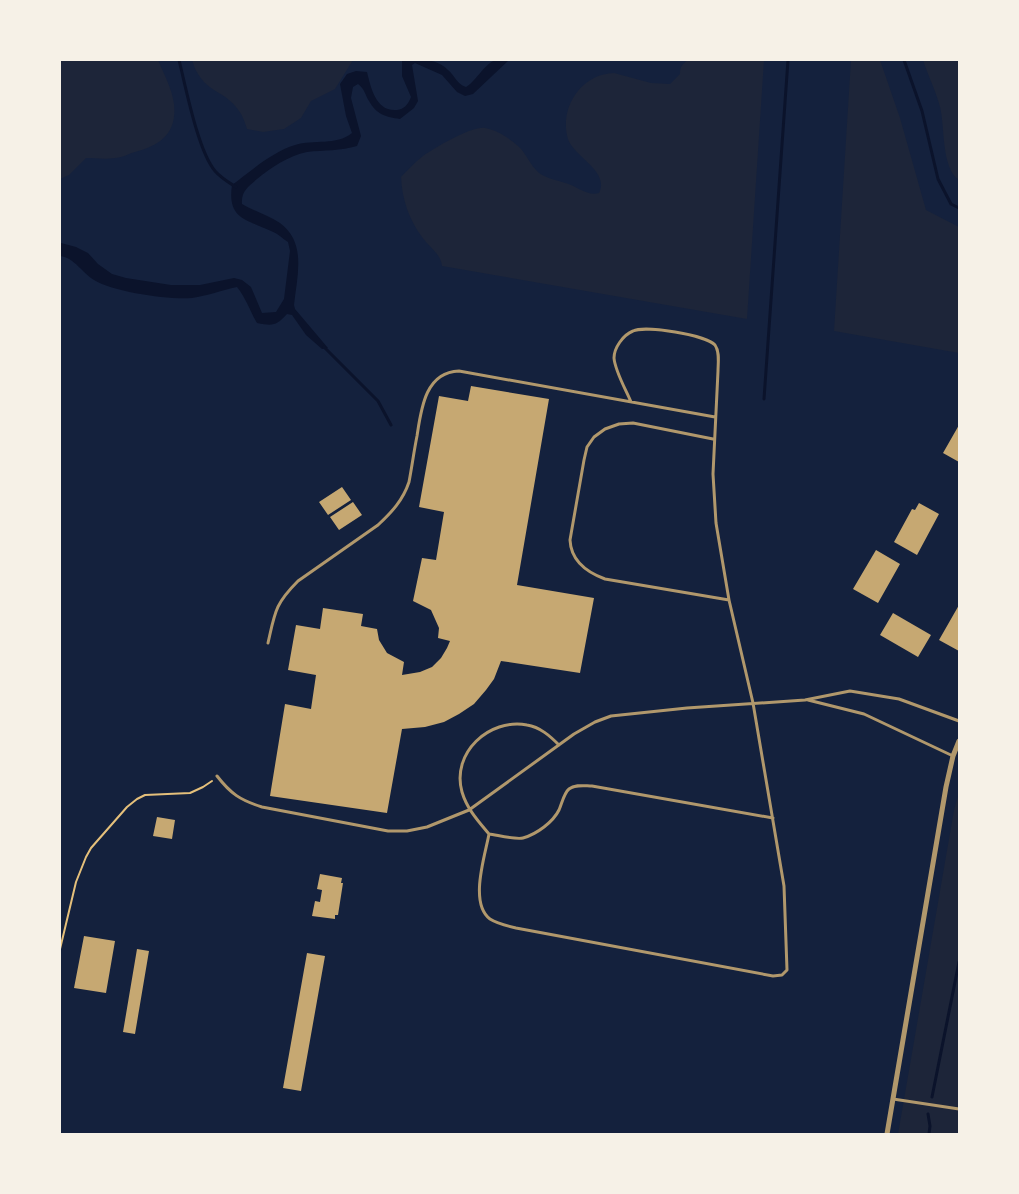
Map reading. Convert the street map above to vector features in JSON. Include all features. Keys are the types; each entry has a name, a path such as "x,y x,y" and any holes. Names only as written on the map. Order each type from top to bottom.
{"street":[{"path":"887,1134 946,787 953,756 959,741"}],"lane":[{"path":"488,834 478,894 483,911 489,918 499,924 773,976 782,975 788,970 784,886 753,703 729,600 713,497 718,356 716,346 701,337 645,328 633,330 623,338 617,347 614,357 631,402"},
{"path":"268,643 277,606 288,591 298,581 378,525 389,515 405,494 409,482 423,400 431,385 442,375 459,371 715,417"},
{"path":"714,439 633,423 619,424 604,430 594,437 588,447 584,460 570,540 570,550 574,558 581,565 593,574 605,579 729,600"},
{"path":"217,776 229,791 244,802 271,809 388,831 407,831 427,827 469,810 581,730 611,716 805,700 850,691 898,699 959,721"},
{"path":"805,700 864,714 953,756"},
{"path":"559,745 546,732 528,725 510,724 492,729 477,740 466,755 460,772 462,791 469,810 488,834 522,838 540,830 558,812 567,791 572,787 580,786 592,786 772,818"},
{"path":"893,1099 959,1108"}],"path":[{"path":"60,949 76,882 86,857 127,806 145,795 190,793 203,787 217,776"}],"shaded area":[{"path":"60,60 158,60 173,98 174,114 170,130 160,141 152,146 123,157 108,159 86,158 69,175 60,179"},
{"path":"192,60 353,60 335,89 311,101 301,118 284,129 263,132 247,129 239,111 227,98 201,79"},
{"path":"402,60 426,60 438,63 448,70 460,84 466,87 492,61 509,60 473,94 465,96 457,92 442,75 415,63 412,65 418,101 414,108 400,119 386,116 379,112 372,106 364,90 358,84 353,87 351,98 361,136 357,146 339,150 307,152 293,156 280,162 244,192 242,204 280,223 294,240 298,261 295,309 328,348 322,349 306,335 292,315 287,314 274,324 257,323 237,287 192,298 169,298 142,294 114,288 94,280 70,260 60,256 61,243 88,253 98,264 112,274 171,285 200,285 234,278 242,280 251,287 262,313 276,312 284,299 290,251 288,242 275,233 240,216 232,205 232,185 262,162 286,148 302,143 339,140 352,133 346,116 340,84 347,74 356,71 367,72 373,92 379,103 390,110 404,108 411,97 402,76"},
{"path":"688,60 764,60 747,319 442,266 437,254 413,224 403,193 401,177 420,158 462,134 471,130 485,128 507,137 521,149 536,170 542,175 588,193 599,193 601,185 596,171 577,152 568,139 566,128 567,116 575,95 582,86 591,80 602,75 614,73 651,83 670,84 680,74 680,69"},
{"path":"851,60 880,60 900,118 926,210 959,227 959,353 834,331"},
{"path":"923,60 959,60 959,180 953,174 946,157 942,115"},
{"path":"959,793 959,1134 898,1134 954,810"}],"building":[{"path":"471,386 549,399 517,585 594,598 580,673 501,661 494,679 474,704 444,722 425,727 402,729 387,813 270,796 285,704 311,709 316,675 288,670 296,625 320,629 323,608 363,614 361,626 377,629 379,640 387,653 404,662 402,675 420,672 432,667 447,648 450,641 438,638 439,628 431,610 413,601 422,558 436,560 444,512 419,507 439,396 468,401"},
{"path":"959,425 959,462 943,453"},
{"path":"342,487 351,500 328,515 319,502"},
{"path":"353,502 362,515 339,530 330,517"},
{"path":"919,503 939,514 917,555 894,542 912,509 915,510"},
{"path":"876,550 900,564 878,603 853,589"},
{"path":"959,605 959,651 939,640"},
{"path":"893,613 931,635 918,657 880,635"},
{"path":"157,817 175,820 172,839 153,836"},
{"path":"320,874 342,878 341,883 343,883 338,915 335,915 335,919 312,916 315,901 320,902 322,890 317,889"},
{"path":"84,936 115,941 106,993 74,988"},
{"path":"137,949 149,951 135,1034 123,1032"},
{"path":"307,953 325,956 301,1091 283,1088"}],"waterway":[{"path":"179,60 193,119 203,149 215,171 236,187"},
{"path":"764,399 788,60"},
{"path":"904,60 922,111 938,179 951,204 959,208"},
{"path":"324,347 378,401 391,425"},
{"path":"932,1097 959,962"},
{"path":"928,1114 929,1134"}]}
